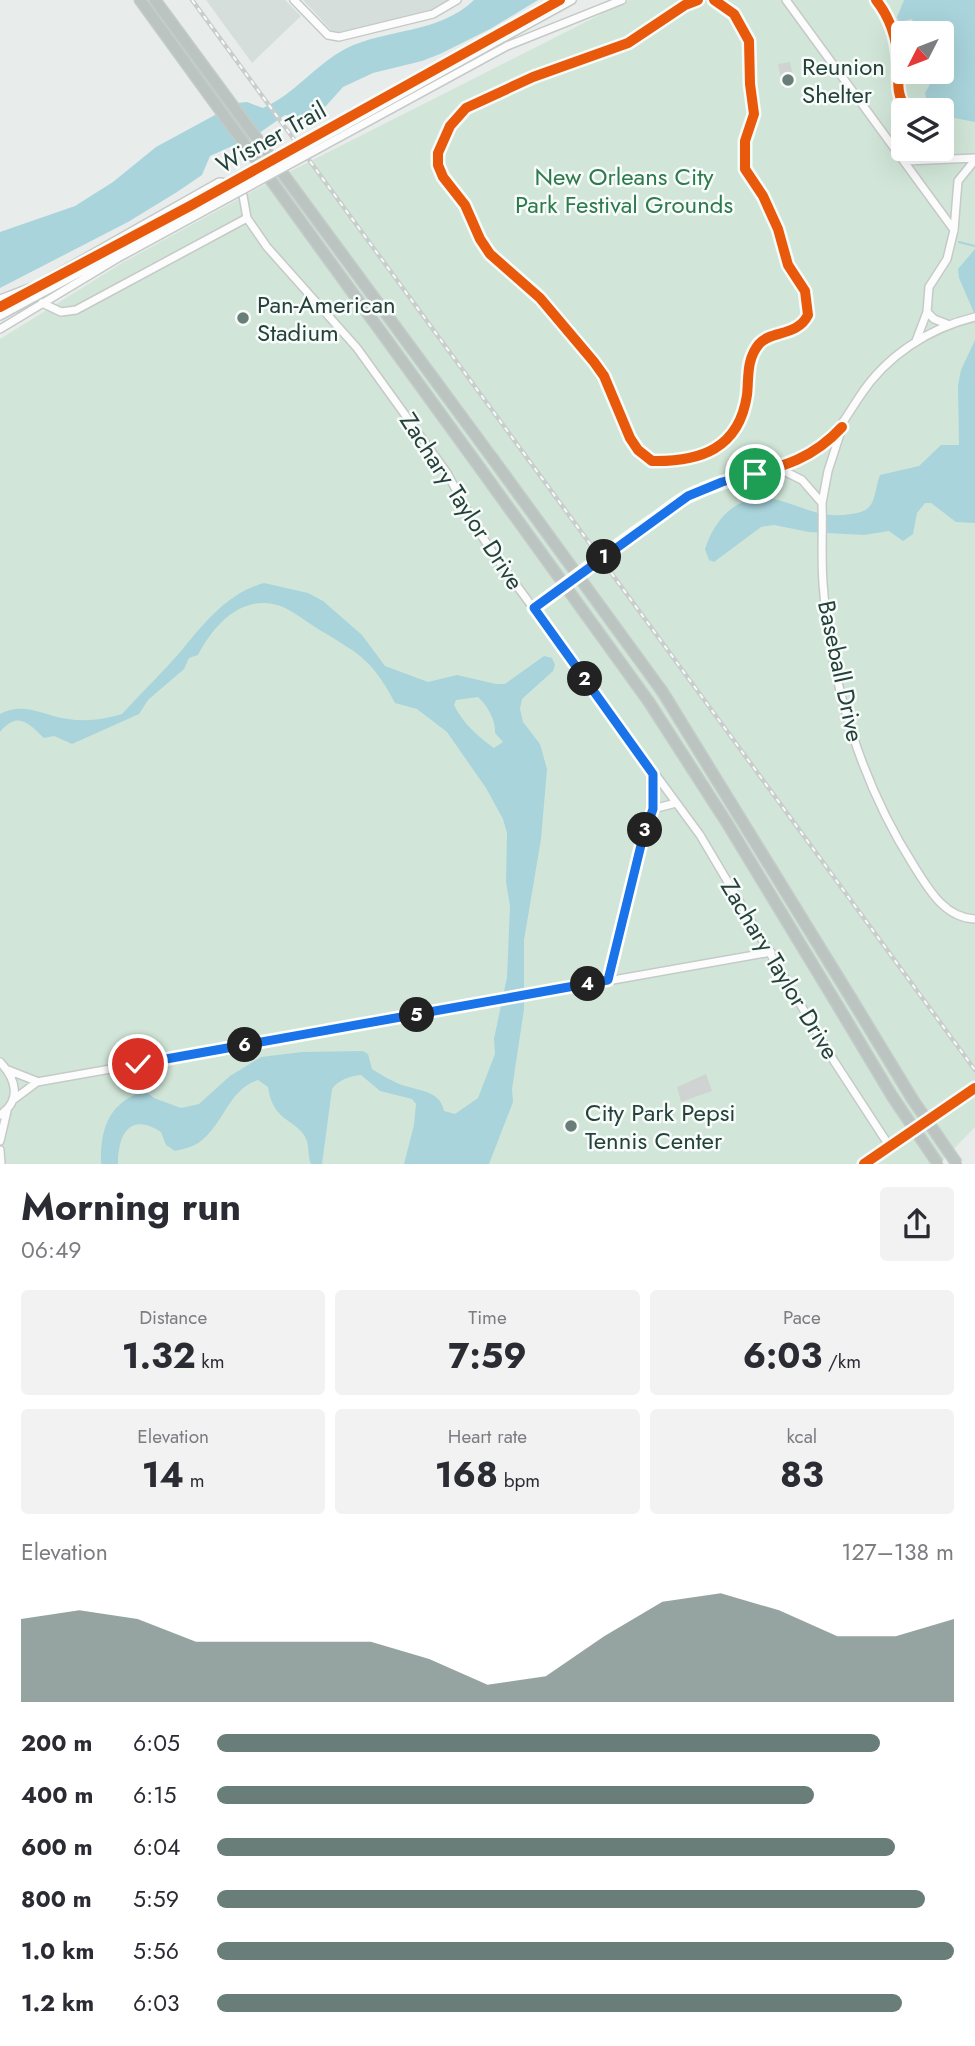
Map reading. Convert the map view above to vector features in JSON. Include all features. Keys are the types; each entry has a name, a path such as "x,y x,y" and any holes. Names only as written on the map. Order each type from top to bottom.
{"highway":[{"path":"140,0 649,702 727,823 892,1096 938,1164"},
{"path":"155,0 662,691 912,1100 957,1164"}],"street":[{"path":"294,0 328,35 338,37 433,14 457,0"},
{"path":"0,316 118,255 505,42 572,0"},
{"path":"606,0 618,2"},
{"path":"786,0 891,141"},
{"path":"505,42 618,2"},
{"path":"954,160 975,159"},
{"path":"916,342 927,312 929,287 947,259 954,230 958,181 975,159"},
{"path":"906,161 954,230"},
{"name":"Zachary Taylor Drive","path":"0,299 37,285 219,182 237,184 242,190 247,218 287,271 358,348 447,473 476,527 653,774 700,835 834,1061 890,1147"},
{"path":"42,303 61,312 76,310 247,218"},
{"path":"0,329 118,255"},
{"path":"58,295 57,306 61,312"},
{"path":"927,312 934,319 948,324"},
{"path":"534,608 688,496 731,480 780,469 813,454 842,427 872,380 916,342 948,324 973,318"},
{"name":"Baseball Drive","path":"842,427 828,471 822,506 821,545 828,625 845,707 878,800 902,846 946,909 960,919 975,919"},
{"path":"780,469 802,480 822,506"},
{"path":"608,980 642,841 653,809 653,774"},
{"path":"653,809 676,803"},
{"path":"0,1115 13,1100 37,1082 771,952"},
{"path":"2,1065 37,1082"},
{"path":"2,1065 15,1086 13,1100"},
{"path":"864,1164 975,1087"},
{"path":"0,1140 8,1108"},
{"path":"0,1150 1,1164"}],"shaded area":[{"path":"206,0 285,0 301,16 252,63"},
{"path":"303,0 452,0 436,9 339,32 332,31"}],"green space":[{"name":"New Orleans City Park Festival Grounds","path":"629,0 975,0 975,1127 939,1164 0,1164 0,339 122,263 277,178"}],"water":[{"path":"474,0 538,0 490,29 440,54 373,73 343,87 326,106 304,121 285,115 255,136 210,156 202,175 128,222 0,288 0,232 75,206 113,182 156,147 237,103 247,102 263,108 345,49 361,42 445,19"},
{"path":"904,0 975,0 975,122 954,118 954,98 926,98 925,93 930,84 954,84 954,21 899,21 897,17"},
{"path":"975,249 975,315 959,278 958,269"},
{"path":"975,340 975,523 956,522 931,503 925,503 917,513 913,534 903,541 889,531 864,535 809,532 774,525 761,527 714,562 709,560 705,549 715,526 731,509 741,503 765,498 821,514 859,513 872,503 880,475 919,466 941,445 959,445 958,385 961,370"},
{"path":"264,583 308,593 323,601 362,635 385,666 428,682 457,675 505,684 544,656 552,658 555,665 553,671 522,699 520,709 523,722 540,744 547,769 541,839 524,940 524,1009 512,1089 513,1102 489,1164 404,1164 414,1125 416,1104 412,1099 380,1091 361,1075 345,1079 332,1089 322,1164 311,1164 303,1134 275,1108 268,1087 258,1080 240,1091 209,1134 195,1145 175,1151 166,1145 161,1132 150,1126 134,1125 123,1135 118,1164 101,1164 105,1128 115,1109 123,1102 145,1091 154,1098 181,1108 199,1104 230,1076 261,1057 302,1052 363,1051 368,1054 372,1069 399,1084 431,1094 439,1100 444,1111 455,1114 478,1098 495,1054 494,1039 507,977 510,906 506,882 507,833 503,819 486,788 447,732 417,709 395,703 378,675 342,643 284,608 273,604 248,605 219,625 198,655 189,658 184,669 148,700 139,714 72,744 54,736 44,738 28,724 18,721 6,725 0,732 0,714 9,710 34,710 75,720 96,720 122,714 218,610 251,588","holes":["478,697 488,708 495,733 503,742 494,748 471,729 454,705 456,700"]}],"building":[{"name":"Reunion Shelter","path":"790,62 795,85 783,88 778,64"},
{"path":"706,1074 712,1091 681,1102 677,1087"}],"waterway":[{"path":"959,242 975,246"}],"railway":[{"path":"192,0 975,1070"}],"cycle path":[{"name":"Wisner Trail","path":"0,307 190,206 560,0"},
{"path":"698,0 685,5 628,43 533,77 466,108 450,126 438,153 438,165 443,177 465,205 490,254 540,298 594,362 604,376 630,438 638,450 652,461 670,461 701,455 726,440 743,413 750,362 755,350 764,340 797,327 808,315 805,291 788,265 778,229 763,196 745,169 745,141 754,114 749,41 734,14 714,0"},
{"path":"876,0 886,14 895,37 901,98"},
{"path":"534,608 684,498 730,480 788,464 824,443 842,427"},
{"path":"864,1164 975,1088"}],"place":[{"name":"Reunion Shelter","path":"788,80"},
{"name":"Pan-American Stadium","path":"243,318"},
{"name":"City Park Pepsi Tennis Center","path":"571,1126"}],"route":[{"path":"138,1064 608,980 642,841 653,809 653,774 534,608 688,496 722,482 755,474"}]}
